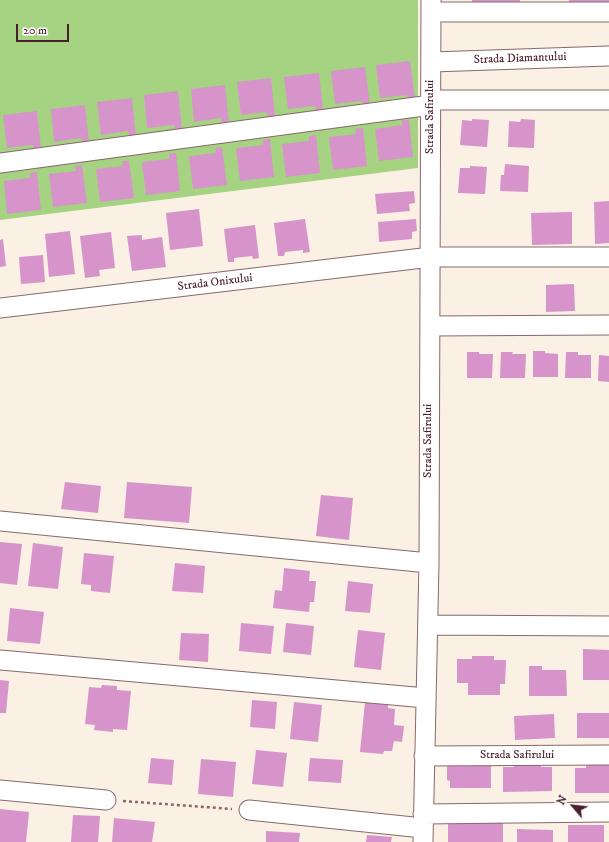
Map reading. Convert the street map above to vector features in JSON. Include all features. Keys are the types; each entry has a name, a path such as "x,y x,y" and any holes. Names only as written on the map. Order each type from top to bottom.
{"street":[{"path":"431,6 609,12"},
{"name":"Strada Safirului","path":"423,828 429,564 432,103 431,6"},
{"name":"Strada Diamantului","path":"432,62 609,56"},
{"path":"0,163 432,103 609,100"},
{"path":"431,257 609,257"},
{"name":"Strada Onixului","path":"0,308 431,257"},
{"path":"430,326 609,325"},
{"path":"0,521 429,564"},
{"path":"428,625 609,626"},
{"path":"0,660 426,698"},
{"name":"Strada Safirului","path":"424,756 609,755"},
{"path":"0,790 106,800"},
{"path":"249,810 423,828 609,812"}],"path":[{"path":"106,800 249,810"}],"green space":[{"path":"0,0 418,0 418,168 0,220"}],"building":[{"path":"472,0 520,0 520,9 472,9"},
{"path":"569,0 609,0 609,7 569,7"},
{"path":"410,61 415,99 408,100 407,95 380,98 376,65"},
{"path":"365,67 370,105 363,106 362,101 335,104 331,71"},
{"path":"319,73 323,110 316,111 315,106 288,109 284,77"},
{"path":"271,78 275,116 268,117 267,112 241,115 237,82"},
{"path":"225,85 229,123 222,123 221,118 194,122 191,89"},
{"path":"178,91 182,129 175,130 174,125 147,128 144,95"},
{"path":"132,98 136,135 129,136 128,131 101,135 97,102"},
{"path":"85,105 89,142 82,143 82,138 54,142 51,109"},
{"path":"37,111 41,149 34,150 33,145 7,148 3,115"},
{"path":"472,119 489,120 487,147 460,145 462,120 472,121"},
{"path":"521,119 535,120 534,148 508,147 509,121 520,122"},
{"path":"402,120 409,120 413,157 379,161 375,129 402,125"},
{"path":"363,128 367,166 333,170 329,137 356,134 355,129"},
{"path":"316,135 320,173 286,177 282,144 309,141 309,136"},
{"path":"270,139 274,177 240,181 236,148 263,145 263,140"},
{"path":"222,147 227,185 193,189 189,156 216,153 215,148"},
{"path":"176,153 180,191 146,195 142,162 169,159 169,154"},
{"path":"122,161 129,161 134,198 100,202 96,169 123,166"},
{"path":"505,164 529,166 528,192 500,191 501,175 504,175"},
{"path":"82,165 87,203 53,207 49,174 76,171 75,166"},
{"path":"470,166 487,167 485,194 458,193 460,168 470,168"},
{"path":"37,172 41,210 7,214 4,181 30,178 30,173"},
{"path":"414,191 415,203 409,204 410,211 377,214 375,194"},
{"path":"609,201 609,243 595,244 594,202"},
{"path":"199,209 203,246 170,250 166,213"},
{"path":"572,212 572,244 532,245 531,213"},
{"path":"305,219 310,252 303,253 303,250 285,252 284,256 278,256 274,223"},
{"path":"416,219 417,231 412,232 412,239 379,242 378,222"},
{"path":"255,225 259,258 253,259 252,256 234,258 234,262 228,262 224,229"},
{"path":"70,231 75,274 49,277 45,234"},
{"path":"111,232 115,268 99,270 100,276 85,278 80,236"},
{"path":"142,235 142,240 162,237 166,267 132,271 127,236"},
{"path":"3,239 6,266 0,267 0,240"},
{"path":"43,255 45,282 21,284 19,257"},
{"path":"574,284 575,311 546,312 546,285"},
{"path":"533,351 545,351 545,353 558,354 558,377 533,377"},
{"path":"467,352 493,354 492,378 467,378"},
{"path":"501,352 526,354 525,378 500,378"},
{"path":"566,352 578,352 578,355 591,355 591,378 565,378"},
{"path":"599,355 609,356 609,382 598,381"},
{"path":"65,482 101,486 98,513 61,509"},
{"path":"127,482 192,487 189,523 124,518"},
{"path":"321,495 353,498 349,540 316,536"},
{"path":"0,542 22,544 17,585 0,583"},
{"path":"33,543 63,547 58,589 28,586"},
{"path":"84,553 114,556 110,593 91,591 91,585 81,584"},
{"path":"175,563 205,566 203,593 172,591"},
{"path":"284,568 310,571 309,581 316,581 314,602 310,602 309,612 273,608 275,590 282,591"},
{"path":"348,581 373,584 370,613 345,611"},
{"path":"10,608 44,612 40,644 7,641"},
{"path":"241,623 274,626 271,654 239,651"},
{"path":"286,623 314,626 311,655 283,652"},
{"path":"358,630 385,633 381,670 354,667"},
{"path":"181,633 209,634 208,662 179,660"},
{"path":"583,649 609,650 609,680 583,680"},
{"path":"472,656 494,656 494,660 506,660 505,684 500,684 500,695 468,695 468,683 457,683 457,659 472,659"},
{"path":"529,666 542,666 542,670 566,670 567,696 529,696"},
{"path":"0,680 9,681 6,713 0,713"},
{"path":"102,685 117,686 117,690 131,691 127,730 113,729 113,732 94,730 95,725 85,724 89,687 101,688"},
{"path":"252,700 277,702 275,729 250,727"},
{"path":"294,702 322,705 318,742 290,739"},
{"path":"365,702 388,705 388,708 395,709 394,725 404,726 402,742 394,741 392,751 384,751 383,754 360,752"},
{"path":"577,713 609,713 609,738 577,738"},
{"path":"554,714 555,738 515,740 514,716"},
{"path":"256,750 287,753 283,787 252,784"},
{"path":"151,758 174,760 172,785 148,783"},
{"path":"310,758 343,760 341,783 308,781"},
{"path":"201,759 236,762 233,797 198,794"},
{"path":"513,764 541,764 541,767 552,767 552,791 503,792 503,767 514,767"},
{"path":"447,765 491,765 491,788 450,788 450,781 447,780"},
{"path":"586,765 609,765 609,793 575,793 575,768 586,768"},
{"path":"0,809 29,812 26,842 0,842"},
{"path":"73,815 100,816 98,842 71,842"},
{"path":"114,818 155,822 152,842 112,842"},
{"path":"448,822 503,822 503,842 448,842"},
{"path":"568,825 604,825 604,842 568,842"},
{"path":"517,829 553,830 553,842 517,842"},
{"path":"266,831 300,833 299,842 266,842"},
{"path":"367,835 392,837 391,842 366,842"}]}
